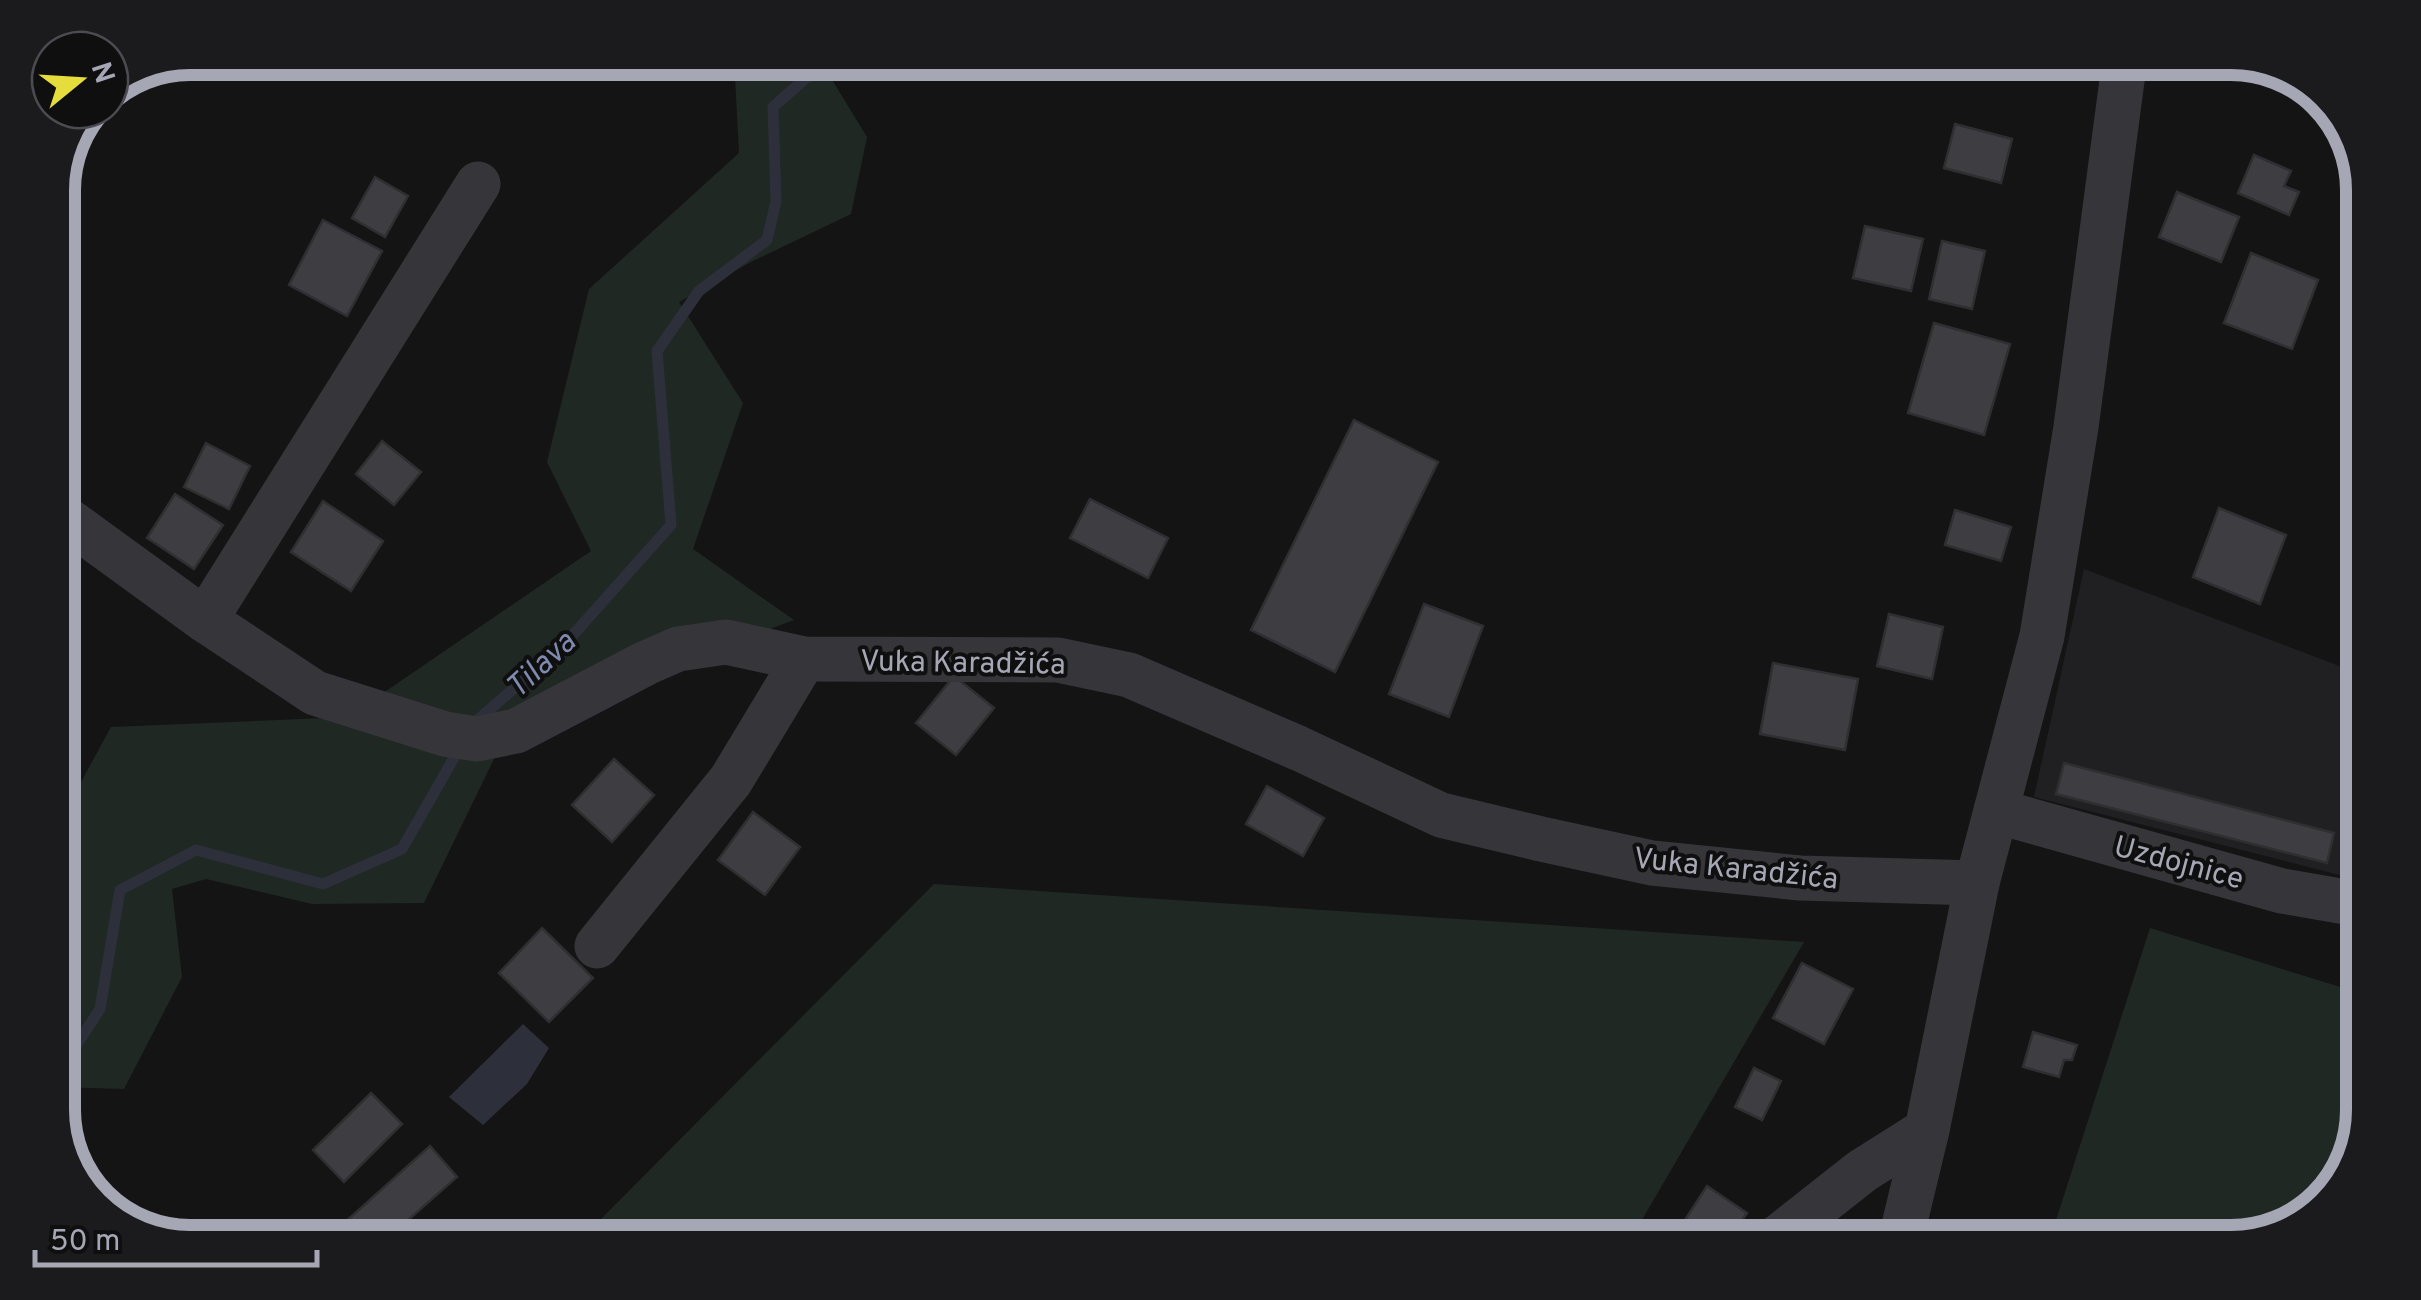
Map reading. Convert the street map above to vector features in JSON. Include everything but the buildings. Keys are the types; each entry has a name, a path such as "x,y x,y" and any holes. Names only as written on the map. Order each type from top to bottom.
{"street":[{"path":"1904,1225 1977,883 2042,636 2076,426 2123,75"},
{"path":"205,620 478,184"},
{"name":"Vuka Karadžića","path":"75,525 205,620 315,693 461,737 516,731 646,662 678,649 726,642 804,659 1058,660 1129,675 1440,814 1541,840 1652,864 1800,878 1977,883"},
{"path":"598,946 731,780 804,659"},
{"name":"Uzdojnice","path":"1996,812 2282,890 2346,902"},
{"path":"1794,1225 1862,1171 1927,1130"}],"shaded area":[{"path":"735,75 829,75 867,137 851,214 679,302 743,403 693,549 794,620 510,726 424,903 312,904 206,879 172,889 182,977 124,1089 75,1088 75,793 111,727 348,717 591,551 547,462 589,289 739,153"},
{"path":"2084,569 2346,669 2346,877 2034,797"},
{"path":"934,884 1804,942 1639,1225 595,1225"},
{"path":"2150,928 2346,989 2344,1132 2327,1174 2295,1206 2246,1224 2054,1225"},
{"path":"523,1024 549,1048 527,1084 483,1125 449,1097"}],"waterway":[{"name":"Tilava","path":"473,724 564,645 671,525 657,351 699,291 767,240 776,201 773,107 809,75"},
{"name":"Tilava","path":"75,1047 100,1009 120,890 196,850 323,884 402,849 459,749"}]}
